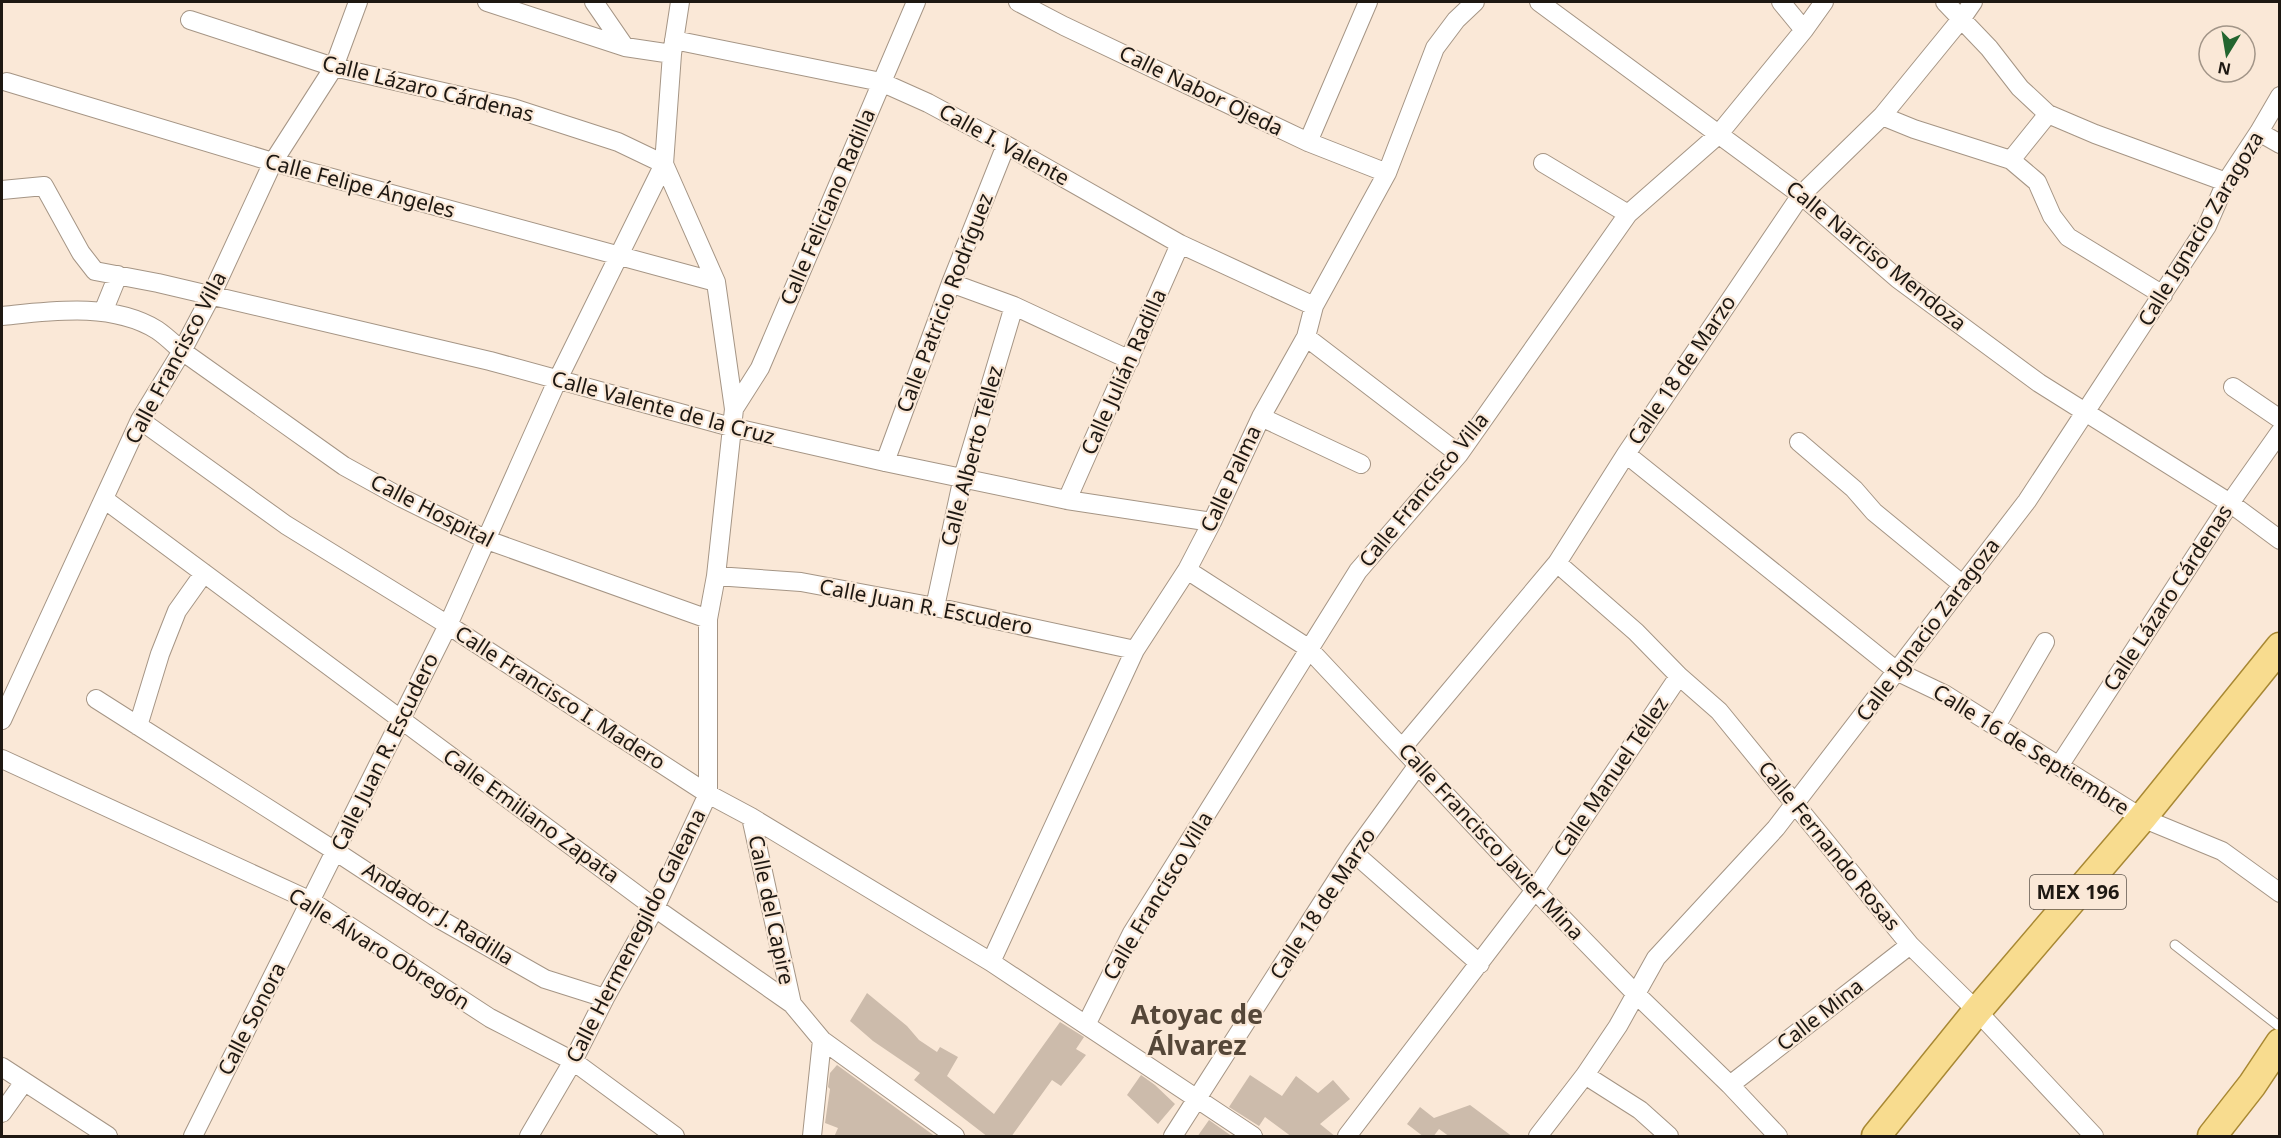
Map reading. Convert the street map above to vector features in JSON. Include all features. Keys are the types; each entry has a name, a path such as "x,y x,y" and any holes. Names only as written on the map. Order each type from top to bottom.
{"main road":[{"name":"MEX 196","path":"1876,1137 1977,1011 2142,818 2280,647"},
{"path":"2212,1137 2280,1043"}],"street":[{"name":"Calle Francisco Villa","path":"2,720 140,420 212,296 273,162 334,67 358,2"},
{"name":"Calle I. Valente","path":"487,2 625,47 673,47 881,82 928,103 1006,145 1180,244 1314,306"},
{"path":"594,2 625,47"},
{"name":"Calle Juan R. Escudero","path":"311,901 448,625 557,381 664,164 673,47 680,2"},
{"name":"Calle Feliciano Radilla","path":"734,409 760,368 916,2"},
{"name":"Calle Nabor Ojeda","path":"1018,2 1308,142 1387,173"},
{"path":"1308,142 1368,2"},
{"name":"Calle Palma","path":"991,962 1135,650 1187,570 1261,417 1306,337 1314,306 1387,173 1434,48 1456,20 1475,2"},
{"name":"Calle Narciso Mendoza","path":"1539,2 1802,195 1898,279 2039,382 2230,503 2280,540"},
{"path":"1781,2 1804,30"},
{"name":"Calle Francisco Villa","path":"1086,1025 1132,933 1308,648 1358,572 1459,454 1628,214 1718,135 1804,30 1824,2"},
{"path":"1945,2 1962,18 2020,88 2048,114 2095,134 2226,182"},
{"name":"Calle 18 de Marzo","path":"1402,748 1557,563 1626,454 1802,195 1882,116 1973,2"},
{"name":"Calle Lázaro Cárdenas","path":"190,20 334,67 513,108 618,142 664,164"},
{"name":"Calle Felipe Ángeles","path":"7,82 273,162 716,282"},
{"name":"Calle Ignacio Zaragoza","path":"1538,1137 1585,1075 1656,958 1776,828 2027,501 2208,226 2226,182 2280,96"},
{"path":"2011,160 2048,114"},
{"path":"1882,116 1914,129 2011,160 2037,182 2052,216 2068,237 2163,295"},
{"path":"2259,132 2280,144"},
{"name":"Calle Patricio Rodríguez","path":"885,462 951,283 1006,145"},
{"path":"1543,163 1628,214"},
{"name":"Calle Hermenegildo Galeana","path":"529,1137 573,1061 655,908 708,794 708,619 716,576 734,409 716,282 664,164"},
{"name":"Calle Valente de la Cruz","path":"2,190 44,186 81,253 94,271 490,361 731,427 885,462 1067,500 1212,522"},
{"name":"Calle Julián Radilla","path":"1067,500 1180,244"},
{"path":"103,312 118,275"},
{"path":"951,283 1014,306 1130,360"},
{"name":"Calle Alberto Téllez","path":"934,607 963,477 1014,306"},
{"name":"Calle Hospital","path":"2,316 53,311 103,312 138,321 158,331 182,351 344,466 402,498 487,540 708,619"},
{"path":"1306,337 1459,454"},
{"path":"2233,387 2280,418"},
{"path":"1261,417 1361,464"},
{"name":"Calle Francisco I. Madero","path":"140,420 286,525 448,625 708,794 751,817 991,962 1254,1137"},
{"name":"Calle Lázaro Cárdenas","path":"2059,766 2230,503 2280,432"},
{"path":"1799,442 1854,489 1874,512 1963,585"},
{"name":"Calle 16 de Septiembre","path":"1626,454 1898,672 1944,694 2142,818 2222,851 2280,893"},
{"name":"Calle Emiliano Zapata","path":"104,499 655,908 792,1004 822,1040 954,1137"},
{"name":"Calle Fernando Rosas","path":"1557,563 1636,632 1679,676 1719,711 1910,945 1977,1011 2094,1137"},
{"name":"Calle Francisco Javier Mina","path":"1187,570 1308,648 1535,890 1636,994 1730,1085 1778,1137"},
{"path":"138,726 160,654 177,611 204,573"},
{"name":"Calle Juan R. Escudero","path":"716,576 801,582 934,607 1135,650"},
{"path":"1996,726 2045,642"},
{"name":"Calle Manuel Téllez","path":"1347,1137 1535,890 1679,676"},
{"name":"Andador J. Radilla","path":"96,699 434,916 545,979 605,998"},
{"name":"Calle Álvaro Obregón","path":"2,759 311,901 490,1018 573,1061 675,1137"},
{"name":"Calle 18 de Marzo","path":"1173,1137 1354,853 1418,765"},
{"name":"Calle del Capire","path":"751,817 792,1004"},
{"path":"1354,853 1480,964"},
{"name":"Calle Sonora","path":"192,1137 311,901"},
{"name":"Calle Mina","path":"1730,1085 1910,945"},
{"path":"812,1137 822,1040"},
{"path":"2,1067 108,1137"},
{"path":"1585,1075 1640,1110 1669,1137"},
{"path":"2,1113 24,1082"}],"lane":[{"path":"2175,945 2280,1027"}],"building":[{"path":"867,993 907,1026 919,1040 937,1052 940,1047 958,1057 947,1076 994,1114 1060,1022 1084,1037 1076,1049 1086,1055 1061,1086 1052,1080 1011,1137 988,1137 914,1080 920,1073 873,1041 850,1021"},
{"path":"837,1065 936,1137 834,1137 838,1128 825,1123 830,1073"},
{"path":"1141,1075 1175,1104 1158,1124 1127,1095"},
{"path":"1250,1075 1282,1096 1296,1076 1318,1093 1333,1080 1350,1099 1320,1124 1336,1137 1292,1137 1265,1117 1259,1126 1229,1107"},
{"path":"1470,1105 1513,1137 1450,1137 1439,1129 1433,1137 1424,1137 1407,1124 1420,1107 1434,1118"},
{"path":"1209,1120 1233,1137 1197,1137"}],"district":[{"name":"Atoyac de Álvarez","path":"1197,1030"}]}
